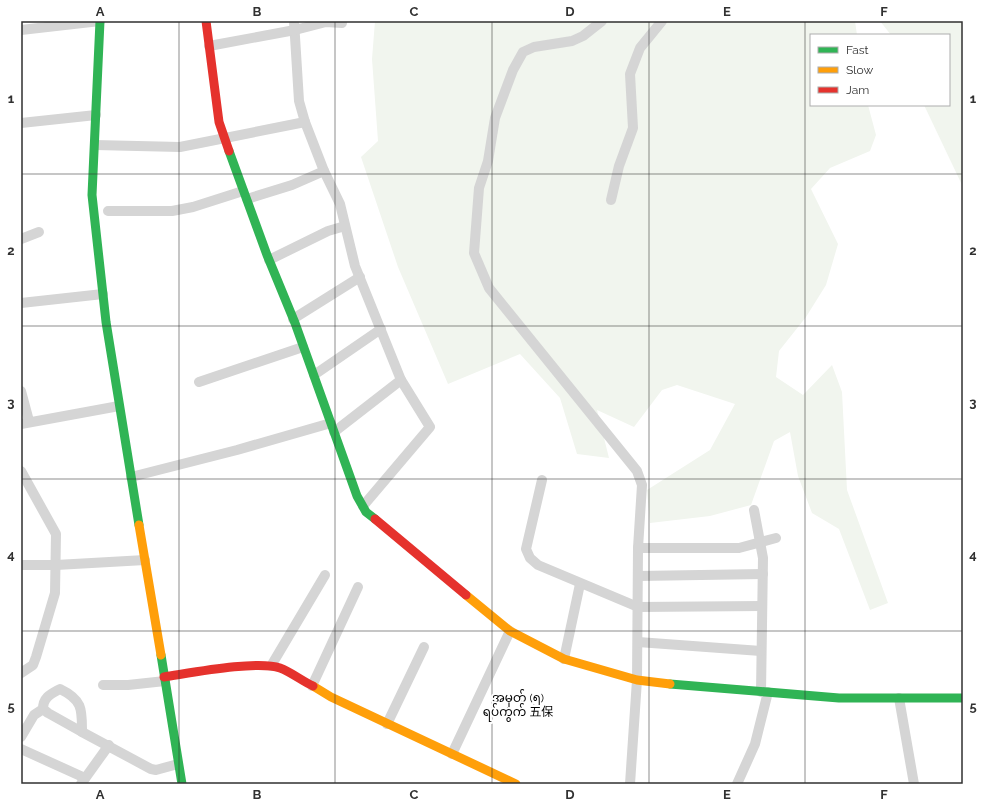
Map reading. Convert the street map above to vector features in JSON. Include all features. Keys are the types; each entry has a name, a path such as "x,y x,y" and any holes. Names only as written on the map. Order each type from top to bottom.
{"main road":[{"path":"100,21 92,196 108,338 182,784"},
{"path":"206,21 219,122 269,260 314,375 357,496 366,512 510,631 564,659 637,680 839,698 963,698"},
{"path":"164,679 271,666 288,671 331,697 516,784"}],"street":[{"path":"21,30 100,21"},
{"path":"602,21 583,36 572,41 534,47 523,52 513,70 495,118 488,161 479,188 474,253 489,288 637,471 642,485 638,548 637,680 630,784"},
{"path":"611,200 619,166 633,128 630,74 640,48 662,21"},
{"path":"209,46 294,25 326,22 342,23"},
{"path":"294,25 299,101 305,122 324,171 340,204 360,277 401,380 430,427 363,506"},
{"path":"21,123 96,115"},
{"path":"95,145 180,147 305,122"},
{"path":"108,211 152,212 186,209 292,185 324,171"},
{"path":"269,260 328,231 345,226"},
{"path":"21,239 38,232"},
{"path":"293,319 360,277"},
{"path":"21,303 103,294"},
{"path":"314,375 381,329"},
{"path":"199,382 303,347"},
{"path":"131,477 332,427 401,380"},
{"path":"21,391 25,423 119,406"},
{"path":"21,471 56,534 55,592 33,665 21,673"},
{"path":"542,480 526,549 530,558 538,565 580,584 638,607 762,606"},
{"path":"737,784 754,744 764,692 761,651 763,574 760,542 754,510"},
{"path":"638,548 739,548 776,538"},
{"path":"21,565 56,565 144,560"},
{"path":"638,576 763,574"},
{"path":"271,666 325,575"},
{"path":"564,659 580,584"},
{"path":"312,686 358,587"},
{"path":"452,754 510,631"},
{"path":"638,642 761,651"},
{"path":"387,724 424,647"},
{"path":"103,685 128,685 164,679"},
{"path":"82,732 80,706 77,699 60,689 48,695 43,703 44,708 48,713 82,732 109,745 151,769 156,770 178,764"},
{"path":"899,698 914,784"},
{"path":"21,737 34,715 44,708"},
{"path":"21,749 83,781 109,745"}],"shaded area":[{"path":"375,21 855,21 857,34 810,34 810,106 868,106 876,135 870,151 830,168 811,189 838,244 826,285 806,317 779,351 776,377 803,395 832,365 842,392 847,490 888,603 870,610 839,529 812,513 798,476 790,432 774,441 751,505 710,516 650,523 647,490 710,450 735,404 677,385 662,390 634,427 597,410 609,458 577,454 560,398 520,354 448,384 398,267 361,157 378,141 372,59"},
{"path":"880,21 963,21 963,187 924,106 950,106 950,34 890,34"}],"traffic: fast":[{"path":"100,21 92,195 106,322 139,525"},
{"path":"229,151 267,255 295,323 357,496 366,512 375,519"},
{"path":"161,655 182,784"},
{"path":"670,684 839,698 963,698"}],"traffic: slow":[{"path":"139,525 161,655"},
{"path":"466,595 510,631 564,659 637,680 670,684"},
{"path":"313,686 331,697 516,784"}],"traffic: jam":[{"path":"206,21 219,122 229,151"},
{"path":"375,519 466,595"},
{"path":"164,677 256,665 280,668 313,686"}],"district":[{"name":"အမှတ် (၅) ရပ်ကွက် 五保","path":"518,705"}]}
